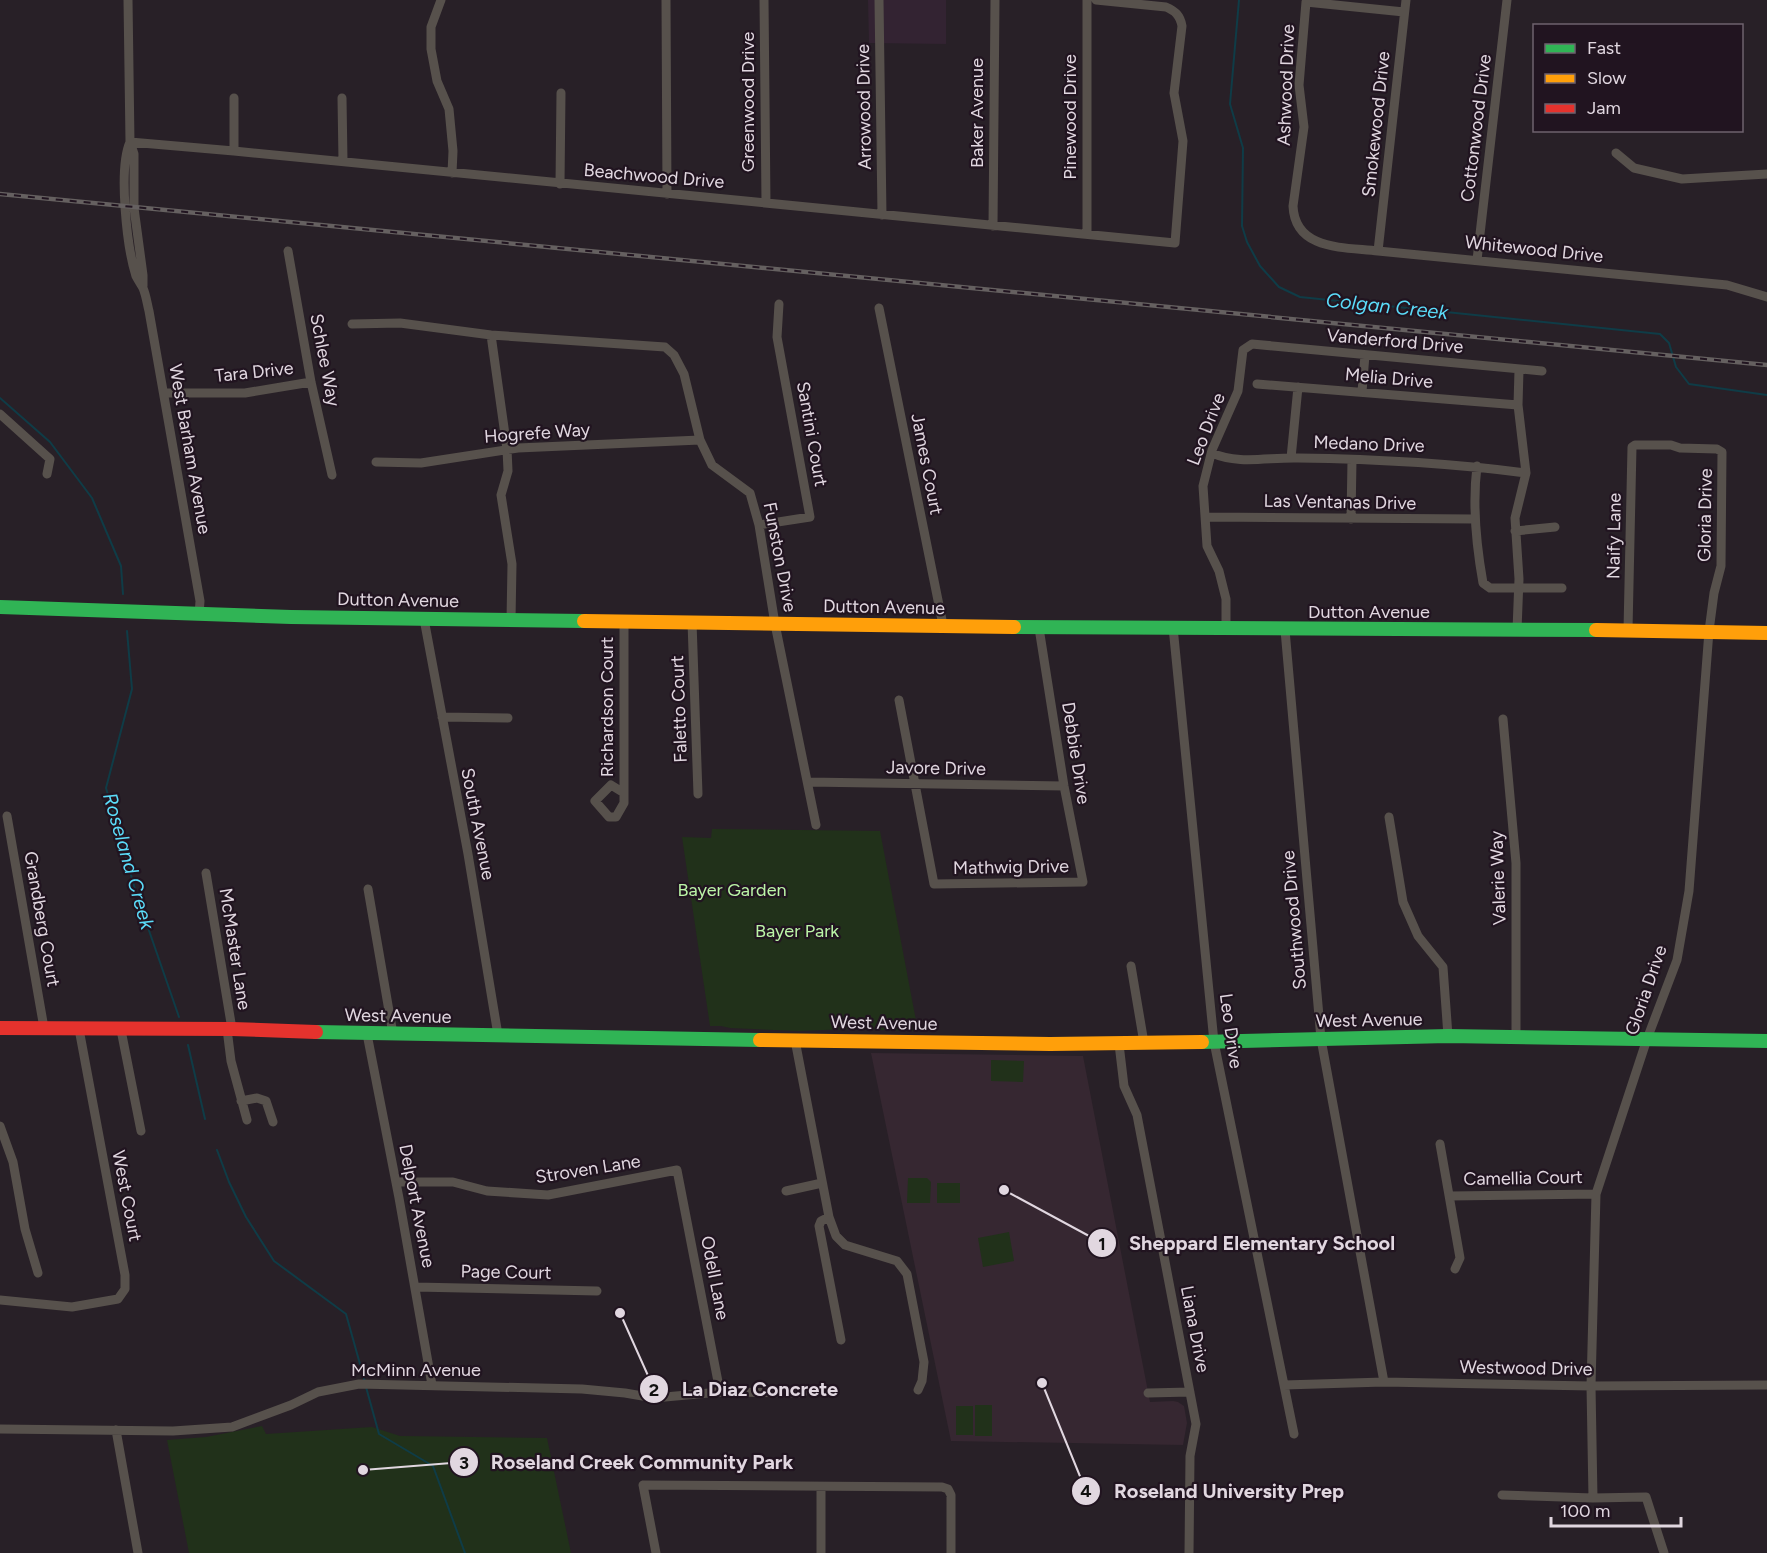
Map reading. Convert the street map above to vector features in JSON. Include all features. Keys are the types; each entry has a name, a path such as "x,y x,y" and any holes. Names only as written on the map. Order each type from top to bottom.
{"main road":[{"name":"Dutton Avenue","path":"0,607 200,615 624,622 1039,628 1628,630 1767,633"},
{"name":"West Avenue","path":"0,1028 229,1029 367,1034 1119,1044 1448,1036 1767,1041"}],"street":[{"name":"West Barham Avenue","path":"128,0 130,142 125,153 129,186 129,238 136,276 150,311 200,601 200,615"},
{"path":"441,0 431,27 430,49 437,81 450,109 452,173"},
{"path":"666,0 667,194"},
{"name":"Greenwood Drive","path":"764,0 766,203"},
{"name":"Arrowood Drive","path":"879,0 882,214"},
{"name":"Baker Avenue","path":"993,226 995,0"},
{"name":"Pinewood Drive","path":"1087,0 1087,234"},
{"name":"Beachwood Drive","path":"130,142 1174,243 1183,141 1174,93 1182,26 1179,15 1166,7 1096,0"},
{"name":"Smokewood Drive","path":"1378,251 1406,0"},
{"name":"Cottonwood Drive","path":"1477,260 1508,0"},
{"name":"Ashwood Drive","path":"1301,230 1294,219 1293,206 1304,127 1299,85 1306,2 1404,12"},
{"path":"560,184 561,93"},
{"path":"234,98 234,151"},
{"path":"342,98 343,161"},
{"path":"1616,153 1634,168 1682,178 1767,174"},
{"name":"Whitewood Drive","path":"1301,230 1321,244 1727,285 1767,297"},
{"name":"Schlee Way","path":"288,250 311,382 332,475"},
{"name":"Santini Court","path":"759,525 810,518 777,338 779,304"},
{"name":"James Court","path":"879,308 943,625"},
{"name":"Funston Drive","path":"352,324 400,323 491,335 665,347 674,355 684,374 700,440 712,465 750,493 759,525 775,624 816,825"},
{"path":"491,335 507,449 508,471 501,495 512,564 511,620"},
{"name":"Vanderford Drive","path":"1245,347 1252,344 1542,371"},
{"name":"Leo Drive","path":"1226,628 1226,599 1219,571 1207,546 1203,486 1212,453 1238,391 1245,347"},
{"path":"1362,392 1365,355"},
{"path":"1517,630 1515,513 1526,473 1518,405 1519,370"},
{"name":"Tara Drive","path":"164,393 245,393 311,382"},
{"name":"Melia Drive","path":"1257,384 1518,405"},
{"path":"1291,458 1298,387"},
{"path":"0,414 50,459 47,474"},
{"name":"Hogrefe Way","path":"376,462 421,463 507,449 700,440"},
{"name":"Naify Lane","path":"1628,630 1632,447 1635,445 1671,445 1680,448 1717,449 1722,452"},
{"name":"Gloria Drive","path":"1593,1498 1591,1386 1596,1194 1647,1039 1677,960 1689,891 1709,631 1714,593 1721,566 1722,452"},
{"name":"Medano Drive","path":"1212,453 1226,459 1352,460 1477,466 1526,473"},
{"path":"1351,519 1352,460"},
{"path":"1477,466 1474,519 1483,583 1490,588 1562,588"},
{"name":"Las Ventanas Drive","path":"1206,517 1474,519"},
{"path":"1515,531 1555,527"},
{"name":"South Avenue","path":"424,619 476,897 498,1035"},
{"name":"Richardson Court","path":"624,622 624,793"},
{"name":"Faletto Court","path":"692,622 698,794"},
{"name":"Leo Drive","path":"1173,627 1214,1042 1294,1434"},
{"name":"Debbie Drive","path":"1039,628 1064,786 1083,882"},
{"name":"Southwood Drive","path":"1285,630 1321,1039 1384,1382"},
{"path":"898,700 914,784"},
{"path":"442,717 508,718"},
{"name":"Valerie Way","path":"1503,719 1516,863 1516,1036"},
{"name":"Javore Drive","path":"808,782 1064,786"},
{"name":"Mathwig Drive","path":"914,784 933,884 1083,882"},
{"name":"Grandberg Court","path":"7,816 44,1028"},
{"path":"1389,817 1403,902 1418,936 1443,967 1448,1036"},
{"name":"McMaster Lane","path":"206,873 229,1029 231,1061 248,1120"},
{"path":"368,889 393,1034"},
{"path":"1131,966 1144,1043"},
{"name":"West Court","path":"0,1300 72,1306 118,1299 125,1289 125,1275 79,1029"},
{"path":"121,1030 141,1131"},
{"name":"Delport Avenue","path":"367,1034 432,1385"},
{"path":"795,1040 829,1217 836,1236 845,1245 897,1261 907,1274 924,1362 922,1381 918,1390"},
{"name":"Liana Drive","path":"1119,1044 1124,1086 1137,1115 1196,1424 1191,1456 1189,1553"},
{"path":"241,1101 257,1098 266,1101 273,1122"},
{"path":"0,1126 13,1162 25,1229 38,1273"},
{"name":"Camellia Court","path":"1440,1144 1460,1257 1455,1269"},
{"name":"Stroven Lane","path":"396,1182 453,1182 487,1191 548,1195 677,1170"},
{"name":"Odell Lane","path":"677,1170 720,1392"},
{"path":"786,1191 822,1183"},
{"name":"Camellia Court","path":"1450,1196 1596,1194"},
{"path":"829,1217 819,1223 819,1234 841,1340"},
{"name":"Page Court","path":"415,1287 597,1291"},
{"name":"Westwood Drive","path":"1284,1385 1384,1382 1591,1386 1767,1385"},
{"name":"McMinn Avenue","path":"0,1429 173,1431 232,1427 318,1392 359,1383 582,1389 654,1398 720,1392 803,1393"},
{"path":"1148,1392 1190,1392"},
{"path":"116,1430 138,1553"},
{"path":"656,1553 643,1485 935,1486 948,1489 951,1495 951,1553"},
{"path":"821,1553 822,1487"},
{"path":"1502,1495 1646,1497 1664,1553"}],"shaded area":[{"path":"868,0 946,0 946,44 869,43"},
{"path":"871,1053 1083,1056 1150,1402 1173,1401 1184,1406 1187,1423 1183,1445 951,1441"}],"green space":[{"name":"Bayer Park","path":"712,829 880,831 918,1031 848,1029 799,1031 710,1026 682,837 711,838"},
{"path":"991,1060 1024,1061 1023,1082 991,1081"},
{"path":"908,1178 927,1178 931,1182 930,1203 907,1203"},
{"path":"937,1183 960,1183 960,1203 937,1203"},
{"path":"1009,1232 1014,1261 983,1267 978,1238"},
{"path":"975,1405 992,1405 992,1436 975,1436"},
{"path":"956,1406 973,1406 973,1435 956,1435"},
{"path":"262,1426 266,1434 372,1427 400,1436 547,1438 571,1553 189,1553 167,1440 206,1437"}],"waterway":[{"name":"Colgan Creek","path":"1239,0 1230,104 1243,148 1242,226 1247,242 1260,266 1279,287 1300,297 1660,334 1669,343 1676,367 1689,384 1767,395"},
{"name":"Roseland Creek","path":"0,398 50,442 92,498 121,566 123,594"},
{"name":"Roseland Creek","path":"127,631 132,689 106,788 137,896 179,1017"},
{"name":"Roseland Creek","path":"188,1045 205,1119"},
{"name":"Roseland Creek","path":"217,1150 246,1217 274,1261 346,1314 365,1382"},
{"name":"Roseland Creek","path":"366,1387 379,1434 433,1466 465,1553"}],"railway":[{"path":"0,194 1767,365"}],"traffic: fast":[{"path":"0,607 291,617 584,621"},
{"path":"1014,627 1596,630"},
{"path":"316,1032 760,1040"},
{"path":"1202,1042 1448,1036 1767,1041"}],"traffic: slow":[{"path":"584,621 1014,627"},
{"path":"1596,630 1767,633"},
{"path":"760,1040 1050,1044 1202,1042"}],"traffic: jam":[{"path":"0,1028 232,1029 316,1032"}],"place":[{"name":"Sheppard Elementary School","path":"1004,1190"},
{"name":"La Diaz Concrete","path":"620,1313"},
{"name":"Roseland University Prep","path":"1042,1383"},
{"name":"Roseland Creek Community Park","path":"363,1470"}],"park label":[{"name":"Bayer Garden","path":"732,890"}]}
